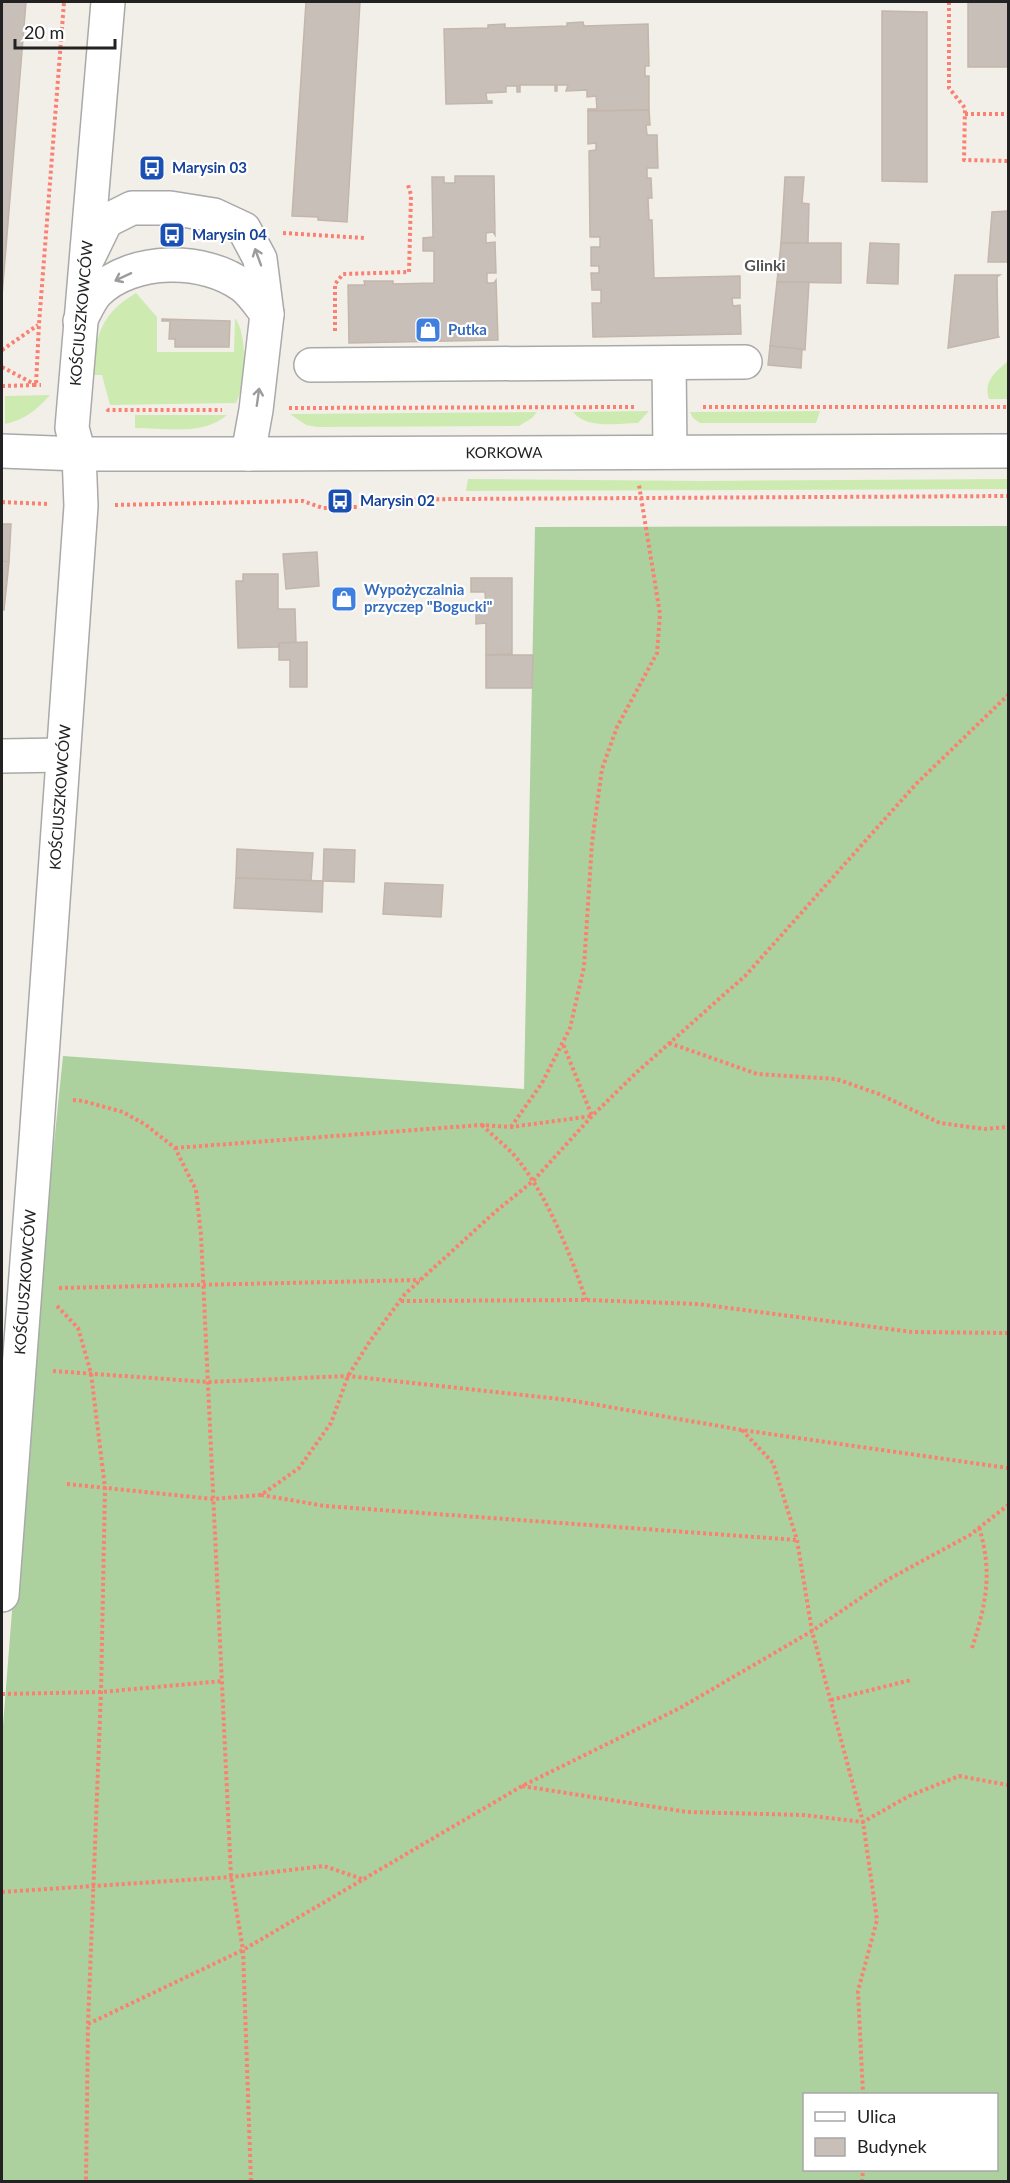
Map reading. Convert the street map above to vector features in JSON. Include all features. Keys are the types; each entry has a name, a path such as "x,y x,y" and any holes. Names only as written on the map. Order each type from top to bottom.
{"street":[{"name":"KOŚCIUSZKOWCÓW","path":"2,1595 10,1368 25,1288 81,506 79,454 72,428 108,2"},
{"path":"86,263 106,221 132,208 170,208 214,215 244,229 260,259 267,314 256,410 248,454"},
{"path":"80,322 96,293 117,279 144,268 179,264 220,273 245,287 267,314"},
{"path":"311,365 745,362"},
{"path":"669,363 670,452"},
{"name":"KORKOWA","path":"2,451 79,454 1008,451"},
{"path":"2,756 63,755"}],"path":[{"path":"36,384 64,2"},
{"path":"949,2 950,88 965,108 964,160 1008,161"},
{"path":"965,114 1008,114"},
{"path":"335,342 335,284 343,274 409,272 411,195 408,185"},
{"path":"278,232 364,238"},
{"path":"2,350 39,324"},
{"path":"2,367 36,384"},
{"path":"2,386 44,385"},
{"path":"104,402 108,410 670,406 1008,407"},
{"path":"511,1126 542,1083 570,1028 584,967 592,842 602,769 617,727 657,653 660,614 635,452"},
{"path":"2,502 81,506 303,501 323,508 358,507 374,500 1008,496"},
{"path":"261,1495 299,1468 312,1450 331,1423 348,1376 370,1341 400,1301 495,1212 533,1181 592,1116 668,1043 746,975 916,784 1008,695"},
{"path":"562,1043 592,1116"},
{"path":"668,1043 757,1074 836,1079 879,1094 940,1122 984,1129 1008,1127"},
{"path":"39,1098 83,1101 123,1112 146,1125 175,1148 196,1190 204,1286 231,1876 243,1950 251,2181"},
{"path":"175,1148 481,1125 511,1126 592,1116"},
{"path":"481,1125 518,1159 533,1181 570,1251 586,1300"},
{"path":"25,1288 420,1280"},
{"path":"25,1288 53,1301 78,1328 91,1373 105,1488 101,1692 88,2024 86,2181"},
{"path":"400,1301 586,1300 698,1304 912,1332 1008,1333"},
{"path":"10,1368 208,1382 348,1376 569,1400 742,1430 1008,1468"},
{"path":"742,1430 773,1463 797,1540 812,1630 863,1822 877,1920 858,1991 863,2093"},
{"path":"68,1484 213,1499 261,1495 325,1506 797,1540"},
{"path":"88,2024 243,1950 522,1786 680,1708 812,1630 887,1580 970,1535 1008,1505"},
{"path":"972,1648 981,1620 986,1593 987,1553 980,1527"},
{"path":"831,1700 911,1680"},
{"path":"2,1694 101,1692 223,1681"},
{"path":"522,1786 687,1812 803,1815 863,1822 909,1796 958,1776 1008,1785"},
{"path":"2,1892 231,1876 324,1866 365,1880"}],"green space":[{"path":"136,293 157,317 157,352 234,352 235,318 244,348 244,373 236,403 110,405 102,375 92,375 98,337 107,318"},
{"path":"1007,362 1008,399 989,399 989,382"},
{"path":"50,395 30,414 5,424 5,396"},
{"path":"649,411 638,423 612,424 587,421 579,418 573,412"},
{"path":"820,411 816,423 700,423 693,418 690,412"},
{"path":"537,412 519,426 317,427 306,425 290,414"},
{"path":"135,415 227,415 207,426 171,429 135,428"},
{"path":"468,479 702,481 1008,479 1008,489 466,491"},
{"path":"1008,526 1008,2181 2,2182 2,1738 32,1358 63,1056 524,1089 535,527"}],"building":[{"path":"2,2 26,2 2,296"},
{"path":"306,2 360,2 347,222 318,220 318,217 292,216"},
{"path":"968,2 1008,2 1008,67 968,67"},
{"path":"882,11 927,12 927,182 882,181"},
{"path":"583,22 584,26 648,24 649,66 645,66 645,76 649,76 649,110 588,111 588,109 597,109 596,96 587,97 587,90 566,91 568,85 557,85 557,91 555,91 555,85 520,85 520,92 517,92 517,86 506,86 506,92 486,93 487,101 492,101 492,103 446,104 444,29 488,28 488,25 505,24 505,28 567,26 567,23"},
{"path":"649,110 650,125 646,125 647,135 657,135 658,168 647,168 647,178 651,178 652,198 648,198 649,220 652,220 654,278 740,276 740,298 732,298 733,306 740,305 741,334 593,337 592,303 601,303 601,290 592,290 591,273 599,273 599,266 591,266 591,247 600,247 600,237 590,237 589,151 596,150 596,143 588,144 588,111"},
{"path":"455,176 494,176 495,235 493,232 486,233 486,243 495,242 496,273 487,273 487,283 494,283 496,280 498,340 349,343 348,285 365,285 364,281 393,281 393,284 434,283 434,251 423,251 423,238 433,237 432,177 444,177 444,183 455,183"},
{"path":"785,177 804,177 802,203 809,204 808,243 781,243"},
{"path":"1008,211 1008,262 988,262 992,212"},
{"path":"781,243 841,243 841,283 777,282"},
{"path":"870,243 899,244 898,284 867,283"},
{"path":"955,275 1000,275 997,277 999,337 948,348"},
{"path":"777,282 809,282 805,350 770,346"},
{"path":"162,319 230,321 229,347 175,347 175,339 169,339 170,321 162,321"},
{"path":"770,346 802,349 801,368 768,365"},
{"path":"2,524 11,524 9,562 2,561"},
{"path":"317,552 319,586 286,589 283,554"},
{"path":"2,561 9,562 4,610 2,610"},
{"path":"243,574 278,574 278,609 295,609 296,643 279,643 279,647 238,648 236,581 243,581"},
{"path":"471,578 512,578 512,654 486,655 486,623 476,624 476,613 486,612 485,592 471,592"},
{"path":"307,642 307,687 290,687 290,660 279,660 279,643"},
{"path":"486,655 533,655 532,688 486,688"},
{"path":"237,849 313,853 311,881 236,878"},
{"path":"324,849 355,850 354,882 323,881"},
{"path":"236,878 323,881 322,912 234,908"},
{"path":"385,883 443,885 441,917 383,914"}],"place":[{"name":"Marysin 03","path":"152,168"},
{"name":"Marysin 04","path":"172,235"},
{"name":"Putka","path":"428,330"},
{"name":"Marysin 02","path":"340,501"},
{"name":"Wypożyczalnia przyczep \"Bogucki\"","path":"344,599"}],"district":[{"name":"Glinki","path":"765,265"}]}
